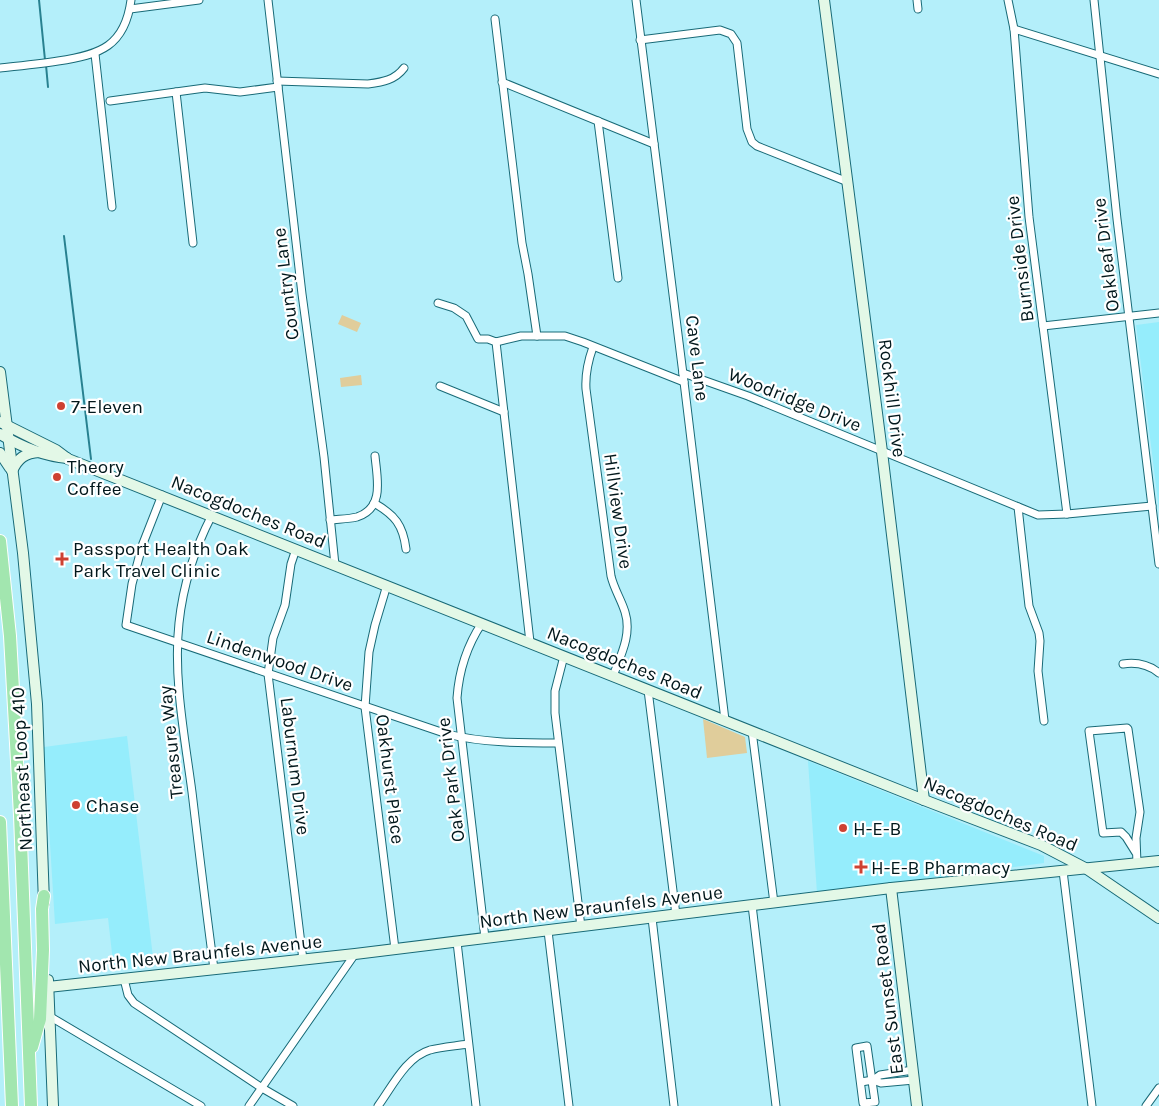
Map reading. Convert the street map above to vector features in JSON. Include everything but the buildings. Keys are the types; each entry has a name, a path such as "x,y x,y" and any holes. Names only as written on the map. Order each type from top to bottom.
{"highway":[{"path":"0,541 10,636 20,815 31,1106"},
{"path":"0,822 12,1102"},
{"path":"28,1059 40,1019 43,950 42,909 44,896"},
{"path":"0,1002 12,1102"}],"street":[{"path":"0,68 84,58 95,54 107,47 119,36 126,24 131,0"},
{"path":"130,8 200,0"},
{"name":"Country Lane","path":"268,0 302,294 324,457 335,564"},
{"name":"Cave Lane","path":"636,0 725,720"},
{"name":"Rockhill Drive","path":"824,0 924,800"},
{"path":"917,0 918,9"},
{"name":"Burnside Drive","path":"1008,0 1014,29 1030,217 1067,514"},
{"name":"Oakleaf Drive","path":"1094,0 1114,193 1152,506 1156,514"},
{"path":"495,19 522,243 537,336"},
{"path":"1014,29 1159,74"},
{"path":"640,40 720,30 731,34 737,42 747,129 752,142 757,146 848,182"},
{"path":"95,54 112,207"},
{"path":"110,100 214,88 240,92 278,84 368,84 395,77 404,68"},
{"path":"502,82 654,144"},
{"path":"176,92 194,243"},
{"path":"598,120 618,278"},
{"path":"438,303 454,308 466,316 478,338 496,342 510,338 565,336 684,382"},
{"path":"1043,326 1159,313"},
{"path":"496,342 530,642"},
{"name":"Hillview Drive","path":"593,347 587,363 586,389 611,576 624,609 628,628 627,638 613,676"},
{"name":"Northeast Loop 410","path":"0,372 4,430 12,471 23,553 37,704 53,1106"},
{"name":"Woodridge Drive","path":"683,373 748,396 1029,513 1038,515 1067,514 1152,506"},
{"path":"440,386 504,412"},
{"name":"Nacogdoches Road","path":"4,430 39,452 52,457 68,459 162,495 1041,845 1087,869 1159,918"},
{"name":"Nacogdoches Road","path":"4,430 56,450 68,459"},
{"path":"0,453 12,471 19,458 27,454 39,452"},
{"path":"330,520 356,517 364,514 374,503 378,495 375,456"},
{"name":"Lindenwood Drive","path":"162,495 142,546 132,584 126,625 366,707 461,737 515,744 558,743"},
{"path":"374,503 388,511 400,525 406,549"},
{"path":"1018,507 1029,606 1040,641 1038,671 1044,721"},
{"path":"1156,514 1159,564"},
{"name":"Treasure Way","path":"212,515 193,561 179,624 179,642 181,707 214,969"},
{"name":"Laburnum Drive","path":"296,549 290,571 285,605 272,638 268,674 304,960"},
{"name":"Oakhurst Place","path":"387,585 369,652 366,707 396,949"},
{"name":"Oak Park Drive","path":"482,623 468,647 460,672 457,698 485,938"},
{"path":"564,656 557,680 555,696 558,743 581,927"},
{"path":"1123,664 1146,666 1159,673"},
{"path":"648,690 676,915"},
{"path":"1128,729 1140,812 1137,830 1137,858 1126,837 1121,832 1103,833 1089,731 1128,729"},
{"path":"752,731 774,903"},
{"name":"North New Braunfels Avenue","path":"48,987 304,960 891,888 1114,866 1137,858 1159,861"},
{"path":"1110,885 1109,875 1114,866"},
{"path":"1062,871 1092,1106"},
{"name":"East Sunset Road","path":"891,888 917,1106"},
{"path":"752,905 776,1106"},
{"path":"652,918 674,1106"},
{"path":"548,931 569,1106"},
{"path":"457,942 476,1106"},
{"path":"249,1106 355,954"},
{"path":"124,978 128,995 134,1003 262,1088 293,1106"},
{"path":"49,1016 201,1106"},
{"path":"378,1106 402,1073 416,1058 430,1050 468,1044"},
{"path":"867,1046 875,1102 863,1104 858,1062 856,1048 867,1046"},
{"path":"858,1062 870,1060"},
{"path":"889,1074 890,1082"},
{"path":"861,1082 873,1080 880,1075 914,1075"},
{"path":"873,1080 881,1083 890,1082 914,1075"},
{"path":"1146,1106 1159,1088"}],"shaded area":[{"path":"342,315 361,323 357,332 338,324"},
{"path":"1159,322 1159,510 1136,325"},
{"path":"361,375 362,385 341,387 340,378"},
{"path":"703,719 745,737 747,753 707,758"},
{"path":"127,736 154,966 114,971 108,918 55,924 44,747"},
{"path":"808,761 1044,856 1044,863 817,893"}],"waterway":[{"path":"39,0 45,60"},
{"path":"46,65 48,87"},
{"path":"64,236 91,459"}],"place":[{"name":"7-Eleven","path":"61,406"},
{"name":"Theory Coffee","path":"57,477"},
{"name":"Passport Health Oak Park Travel Clinic","path":"62,559"},
{"name":"Chase","path":"76,805"},
{"name":"H-E-B","path":"843,828"},
{"name":"H-E-B Pharmacy","path":"861,867"}]}
